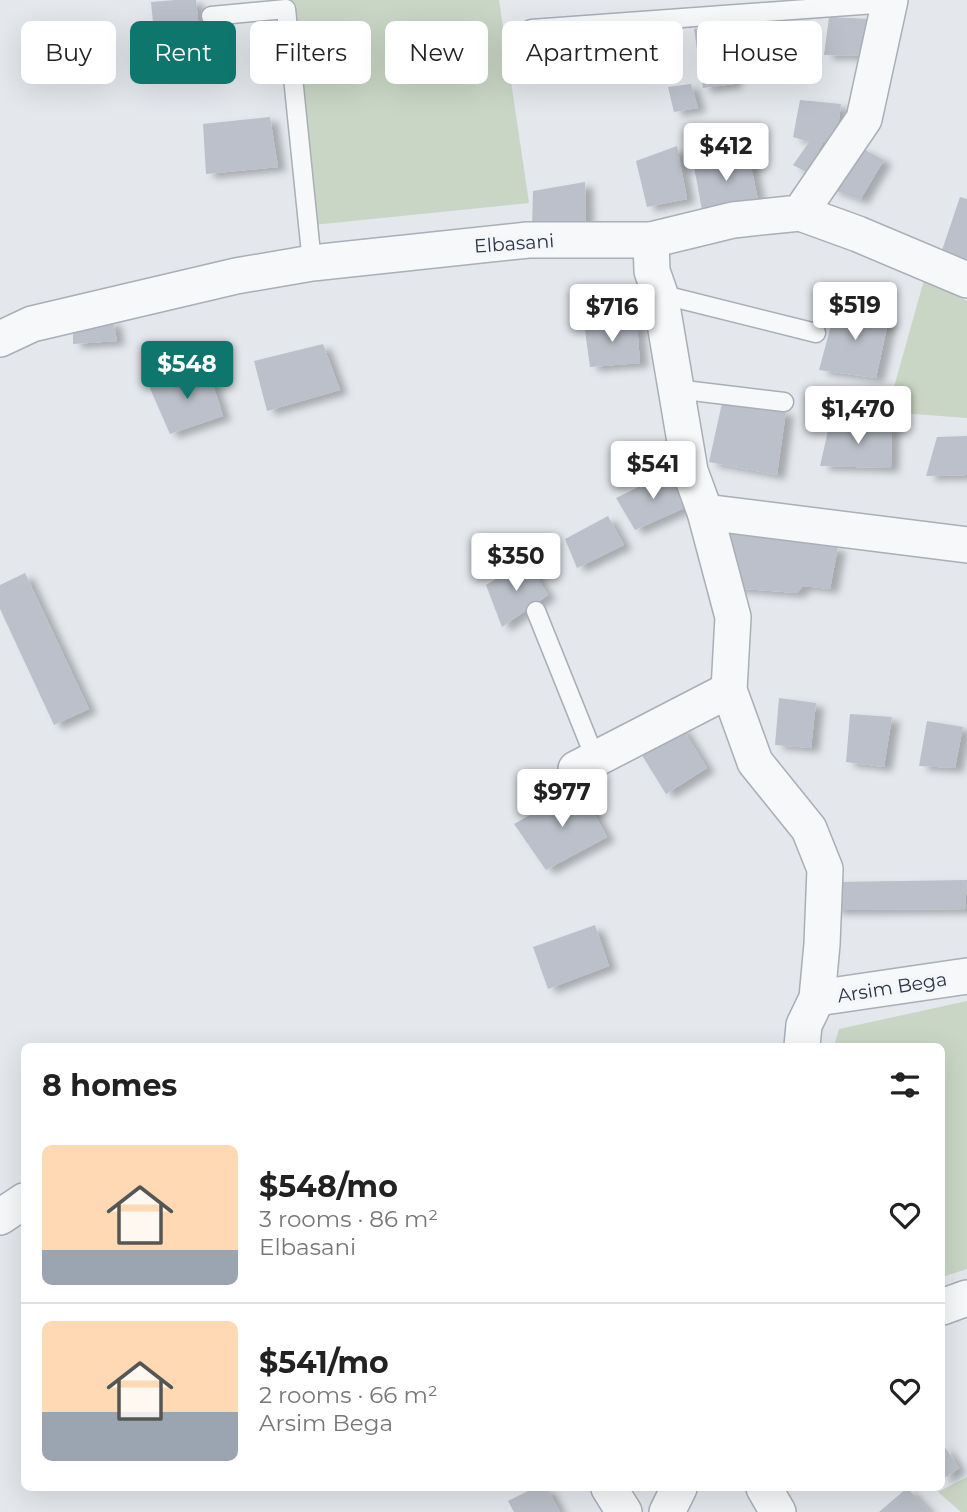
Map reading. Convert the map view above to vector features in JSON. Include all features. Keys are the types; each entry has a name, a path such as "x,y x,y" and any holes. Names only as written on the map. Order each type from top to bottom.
{"street":[{"path":"890,1 864,119 800,213 858,234 967,280"},
{"name":"Elbasani","path":"0,339 46,321 236,276 312,263 528,240 651,240 733,220 800,213"},
{"name":"Arsim Bega","path":"651,240 652,271 660,294 690,471 705,512 733,617 729,690 755,762 808,828 825,869 817,998 804,1025 802,1043"},
{"path":"705,512 967,545"},
{"path":"586,763 729,690"},
{"name":"Arsim Bega","path":"817,998 967,975"},
{"path":"0,1217 21,1203"},
{"path":"945,1306 967,1298"},
{"path":"610,1491 624,1512"},
{"path":"667,1512 678,1491"},
{"path":"766,1491 778,1512"}],"lane":[{"path":"634,21 890,1"},
{"path":"211,16 286,9 312,263"},
{"path":"660,294 816,333"},
{"path":"676,389 784,402"},
{"path":"536,611 586,763"}],"green space":[{"path":"292,0 499,0 502,21 502,84 511,84 529,203 313,225 300,84 371,84 371,21 294,21"},
{"path":"924,280 967,301 967,418 887,412"},
{"path":"967,1001 967,1269 945,1276 945,1043 835,1043 839,1029"},
{"path":"967,1477 967,1512 961,1512 938,1492 945,1491 945,1488"}],"building":[{"path":"196,0 198,21 153,21 151,2"},
{"path":"829,17 871,19 868,56 824,55"},
{"path":"691,84 698,108 674,112 668,87"},
{"path":"702,84 734,84 703,88"},
{"path":"800,100 841,104 836,143 823,143 806,172 793,165 809,142 793,137"},
{"path":"270,117 278,167 206,174 203,124"},
{"path":"677,146 687,199 647,207 636,161"},
{"path":"859,147 884,160 860,200 829,188"},
{"path":"749,156 758,200 702,210 694,167"},
{"path":"585,182 586,223 532,228 533,191"},
{"path":"960,197 967,199 967,260 940,256"},
{"path":"837,303 889,318 876,378 819,370"},
{"path":"113,320 117,341 73,344 73,330"},
{"path":"584,323 637,324 640,363 590,367"},
{"path":"323,344 340,390 267,411 254,361"},
{"path":"208,369 223,416 170,434 149,386"},
{"path":"722,403 786,411 777,475 709,462"},
{"path":"830,422 892,425 891,468 820,466"},
{"path":"967,436 967,475 926,476 937,437"},
{"path":"671,471 689,506 635,530 616,498"},
{"path":"608,516 624,545 577,568 565,539"},
{"path":"723,523 813,537 814,545 838,547 830,589 803,586 797,593 731,588"},
{"path":"527,561 548,595 502,627 486,585"},
{"path":"25,573 89,709 54,725 0,609 0,585"},
{"path":"779,698 816,703 811,748 775,745"},
{"path":"850,714 892,717 884,767 846,762"},
{"path":"927,721 963,727 955,768 919,766"},
{"path":"681,726 707,768 666,794 640,752"},
{"path":"580,787 607,837 546,870 514,824"},
{"path":"967,880 965,909 833,910 835,882"},
{"path":"595,925 609,966 548,989 533,947"},
{"path":"945,1447 959,1468 945,1478"},
{"path":"528,1491 549,1491 560,1512 514,1512 508,1501"},
{"path":"904,1491 910,1491 930,1512 879,1512"}]}
